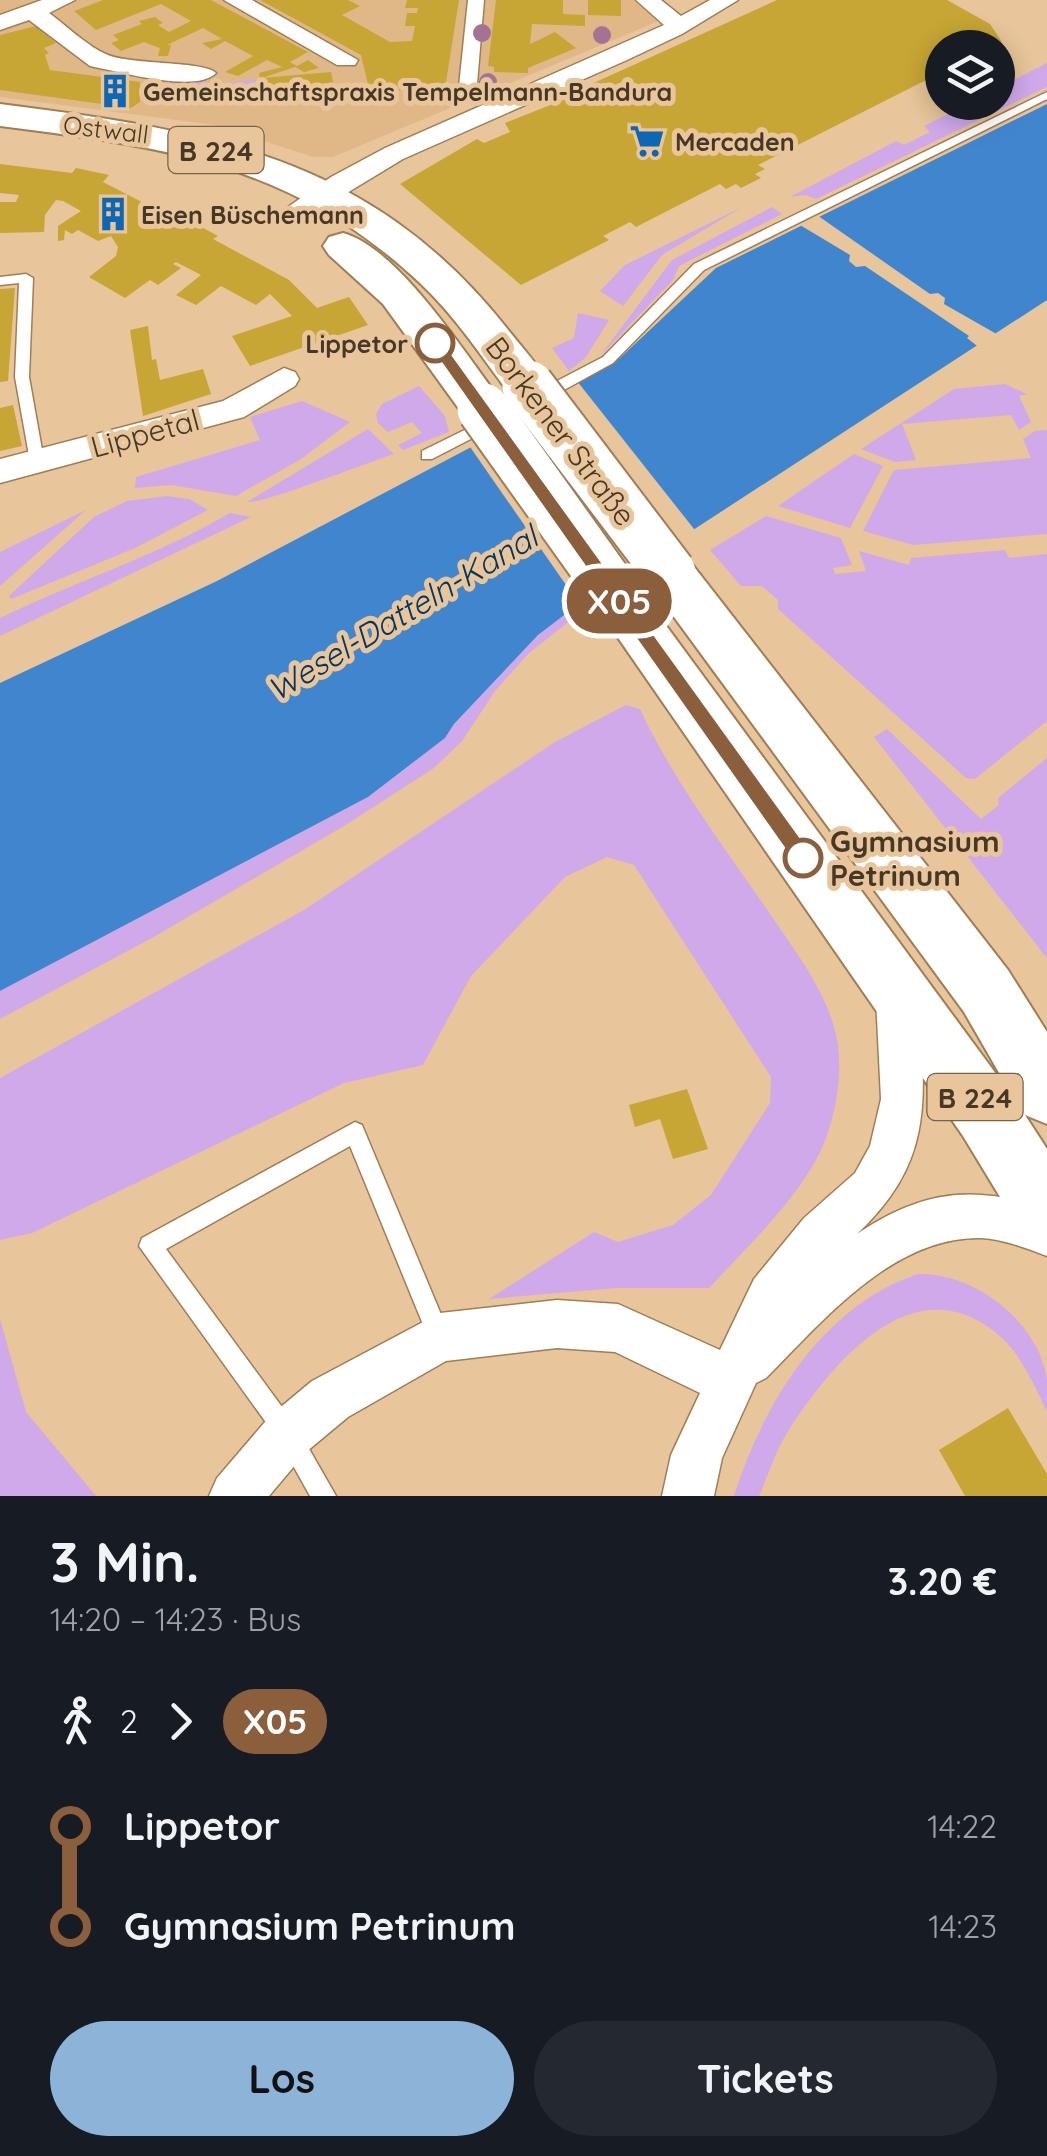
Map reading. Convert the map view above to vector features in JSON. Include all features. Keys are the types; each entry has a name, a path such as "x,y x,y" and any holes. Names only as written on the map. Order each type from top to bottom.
{"main road":[{"name":"Ostwall","path":"0,115 186,141 251,160 306,204"},
{"name":"Ostwall","path":"0,138 83,150 306,204"},
{"name":"Borkener Straße","path":"306,204 379,229 434,274 528,386 986,991 1047,1092"},
{"name":"Borkener Straße","path":"306,204 398,294 483,408 986,1113 1047,1211"}],"street":[{"path":"1,22 64,0"},
{"path":"235,0 346,60"},
{"path":"466,96 476,0"},
{"path":"647,0 678,25"},
{"path":"306,204 478,114 726,0"},
{"path":"33,12 99,61 161,73 204,73"},
{"name":"Lippetal","path":"0,471 233,409 284,380"},
{"path":"688,1496 697,1455 771,1296 821,1235 871,1189 891,1153 903,1100 897,987"},
{"path":"986,991 1047,1056"},
{"path":"730,1381 848,1267 896,1236 950,1218 979,1214 1047,1233"},
{"path":"235,1496 288,1434 330,1398 440,1337 557,1324 618,1328 730,1381"}],"lane":[{"path":"427,455 608,360 699,267 1047,95"},
{"path":"0,282 26,278 22,377 37,462"},
{"path":"324,1496 288,1434 150,1246 354,1132 440,1337"}],"shaded area":[{"path":"0,0 643,0 661,20 333,157 313,157 215,125 0,97"},
{"path":"1047,63 1047,87 1015,103 1015,79"},
{"path":"183,78 218,84 259,79 260,88 188,96 188,107 154,100 153,83 174,83"},
{"path":"936,120 979,120 816,199 806,195 790,197 896,141 904,145 930,132 924,126"},
{"path":"742,207 662,255 623,306 600,291 625,265"},
{"path":"772,207 782,214 679,266 673,280 600,356 672,260"},
{"path":"578,313 609,320 586,357 569,371 552,348 574,338"},
{"path":"1005,384 1027,394 1019,396 1031,422 1019,430 1011,415 902,424 916,460 895,462 861,449 954,389"},
{"path":"419,386 445,416 449,432 403,450 398,445 422,433 412,422 388,432 378,423 376,414 382,404"},
{"path":"302,401 350,422 301,459 236,496 171,485 135,488 136,477 260,440 250,417"},
{"path":"368,429 394,454 294,490 247,502"},
{"path":"1047,430 1047,534 913,545 863,531 894,470 1031,458 1023,439 1035,431"},
{"path":"854,454 883,466 850,528 778,506"},
{"path":"167,496 189,499 208,510 135,548 11,599 9,596 94,517 127,501"},
{"path":"86,510 0,586 0,552"},
{"path":"230,513 251,517 0,636 0,618 174,542"},
{"path":"766,516 841,538 852,565 833,568 835,574 866,571 859,551 909,565 911,558 1005,550 1009,558 1047,554 1047,721 975,779 966,778 778,609 778,600 762,586 741,586 710,550"},
{"path":"576,606 580,613 529,653 495,691 462,741 434,768 344,826 152,938 0,1019 0,991 368,797 445,738 539,634"},
{"path":"626,705 640,709 684,789 806,968 823,997 837,1043 837,1095 816,1160 780,1211 709,1288 616,1288 489,1299 594,1232 618,1242 673,1225 711,1195 770,1103 771,1077 634,865 607,857 565,877 471,976 423,1065 344,1083 32,1233 0,1240 0,1078 304,910 555,742"},
{"path":"887,729 981,819 999,805 998,798 1047,758 1047,958 874,737"},
{"path":"918,1274 939,1276 981,1291 1017,1320 1041,1358 1047,1379 1047,1411 1022,1363 1003,1339 971,1317 939,1310 909,1315 880,1329 828,1377 783,1440 759,1496 734,1496 761,1427 801,1362 853,1309"},
{"path":"0,1319 26,1412 96,1496 0,1496"}],"water":[{"name":"Wesel-Datteln-Kanal","path":"1047,104 1047,300 576,606 538,635 445,738 368,797 0,991 0,683 217,581 496,434 621,357 716,268"}],"pier":[{"path":"814,213 930,294 938,293 945,298 944,304 1000,336 981,349 969,336 865,266 856,267 849,261 850,255 795,222"},
{"path":"577,381 698,534 582,608 468,444"}],"building":[{"path":"103,0 211,0 308,52 290,62 297,66 308,60 319,68 304,72 295,67 262,78 331,72 336,96 264,103 259,73 282,67 267,60 238,76 225,72 253,56 225,41 211,49 202,43 222,39 203,28 167,45 171,45 168,56 158,56 160,48 144,42 121,51 111,43 119,40 113,35 142,24 139,21 155,17 163,23 158,25 169,32 191,21 161,4 96,30 74,11"},
{"path":"260,0 348,0 360,6 342,15 390,42 412,41 415,26 405,26 407,13 417,13 418,8 405,8 407,0 459,0 446,82 441,87 370,93 361,55"},
{"path":"496,0 563,0 563,14 585,15 585,26 532,24 530,44 555,32 576,48 528,68 528,73 494,72 494,67 488,66"},
{"path":"588,0 621,0 621,16 588,15"},
{"name":"Mercaden","path":"777,0 947,0 994,30 925,30 925,81 758,165 765,169 755,174 761,178 741,188 736,184 726,189 720,184 636,227 630,222 603,236 609,240 521,285 400,184 477,139 484,143 510,132 505,123 581,93 578,90"},
{"path":"36,26 56,43 44,48 49,53 45,55 50,70 140,82 140,102 131,108 0,90 0,35"},
{"path":"0,164 72,173 76,168 109,175 103,182 167,215 172,211 218,236 213,239 289,280 317,308 349,297 368,325 250,366 232,336 292,316 270,294 256,305 221,286 196,305 176,295 201,275 176,262 173,264 181,268 158,285 150,280 125,298 89,277 116,256 118,247 111,236 98,241 78,230 72,234 65,230 64,240 58,241 58,226 81,211 63,201 56,200 45,215 44,232 0,233 0,202 16,202 19,195 0,193"},
{"path":"15,288 8,381 0,382 0,289"},
{"path":"148,326 152,360 156,359 160,380 203,369 211,394 143,416 130,330"},
{"path":"13,405 22,446 0,451 0,408"},
{"path":"687,1089 708,1149 673,1159 660,1119 635,1127 629,1105"},
{"path":"1008,1408 1047,1474 1047,1496 965,1496 939,1450"}],"bus line":[{"name":"X05","path":"435,343 803,858"}],"place":[{"name":"Gemeinschaftspraxis Tempelmann-Bandura","path":"115,91"},
{"name":"Mercaden","path":"647,141"},
{"name":"Eisen Büschemann","path":"113,214"},
{"name":"Lippetor","path":"435,343"},
{"name":"Gymnasium Petrinum","path":"803,858"}]}
